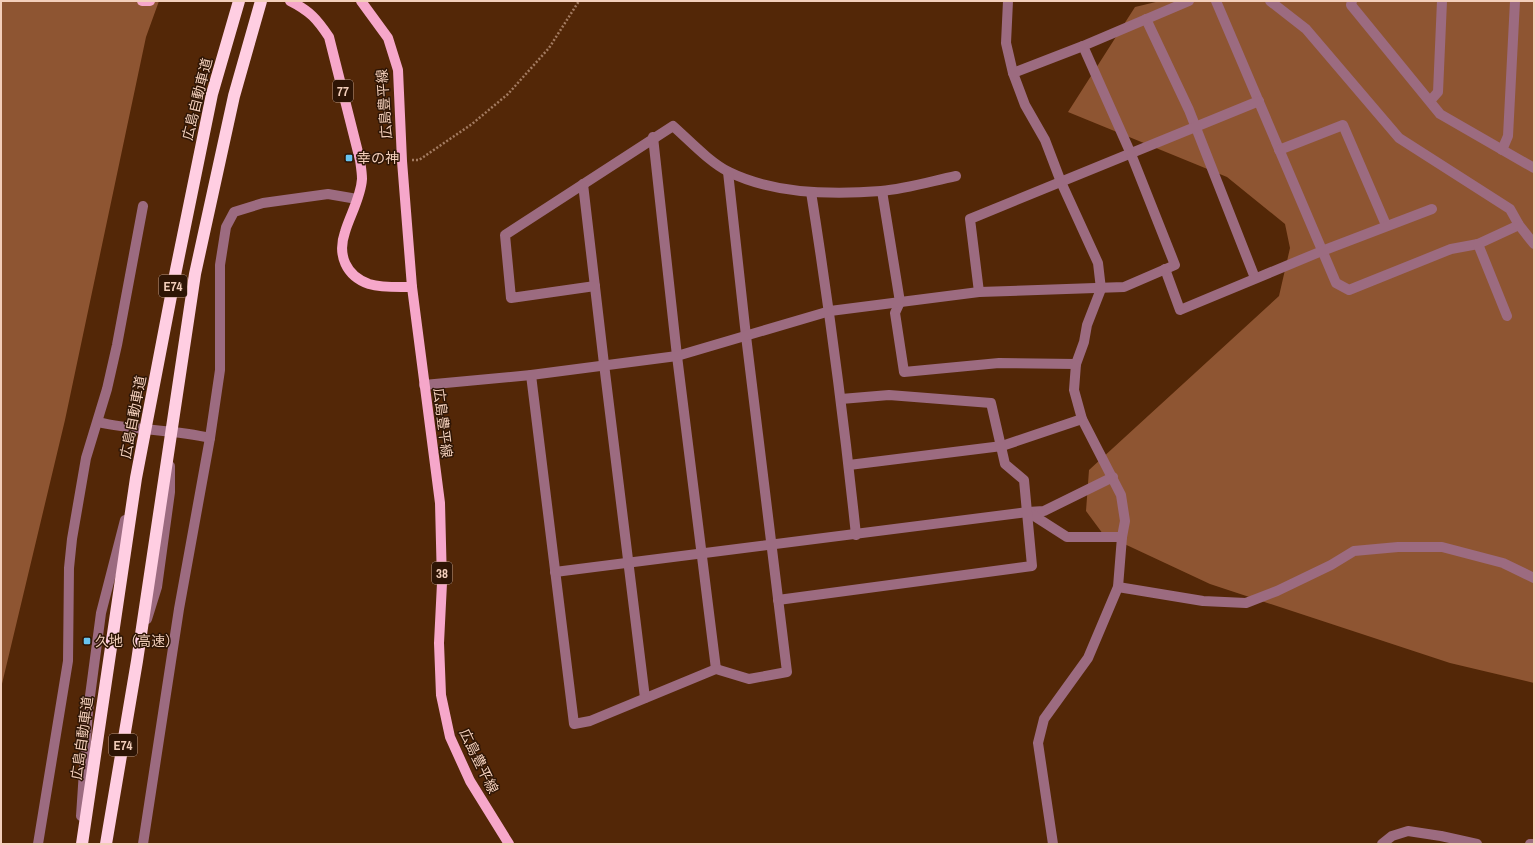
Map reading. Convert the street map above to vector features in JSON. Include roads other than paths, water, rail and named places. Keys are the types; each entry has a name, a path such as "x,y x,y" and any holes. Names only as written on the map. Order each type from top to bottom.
{"highway":[{"name":"広島自動車道","path":"80,844 136,478 212,94 239,1"},
{"name":"E74","path":"106,844 139,646 195,274 234,96 260,1"}],"main road":[{"path":"142,1 150,1"},
{"name":"77","path":"290,1 301,7 318,21 329,37 360,160 362,180 357,199 344,234 342,246 343,260 347,269 357,278 369,284 387,287 412,287"},
{"name":"広島豊平線","path":"361,1 388,38 398,70 402,161 412,287 440,503 442,583 439,643 443,702 450,738 470,781 509,844"}],"street":[{"path":"1008,1 1006,43 1013,73 1025,106 1045,140 1061,182 1098,263 1101,289 1087,325 1084,342 1076,364 1074,390 1082,419 1121,495 1125,520 1122,537 1118,587 1088,658 1044,719 1038,743 1053,844"},
{"path":"1013,73 1083,46 1189,1"},
{"path":"1216,1 1336,283 1348,290 1451,249 1478,244 1519,225"},
{"path":"1270,1 1306,29 1399,138 1510,209 1519,225 1534,244"},
{"path":"1352,1 1351,5 1440,114 1534,168"},
{"path":"1430,101 1438,92 1442,1"},
{"path":"1502,150 1508,136 1515,1"},
{"path":"1146,19 1189,110 1255,278"},
{"path":"424,385 531,375 604,364 677,356 830,311 979,292 1101,289 1124,287 1175,265 1131,154 1083,46"},
{"path":"979,292 970,219 1259,101"},
{"path":"1280,150 1343,125 1386,225"},
{"path":"595,286 511,298 505,236 673,126 714,162 728,172 762,184 811,192 882,191 956,176"},
{"path":"653,138 677,356 716,668"},
{"path":"531,375 574,724 590,721 716,668 749,679 787,672 746,336 728,172"},
{"path":"583,184 645,698"},
{"path":"882,191 900,302 895,313 904,372 999,363 1076,364"},
{"path":"811,192 830,311 856,535"},
{"path":"143,844 179,609 210,438 220,370 220,265 226,227 234,212 264,203 328,194 357,199"},
{"path":"38,844 68,661 69,568 72,539 86,458 98,422 117,345 143,206"},
{"path":"1165,269 1180,310 1386,225 1432,209"},
{"path":"1478,244 1508,316"},
{"path":"778,600 1032,566 1024,480 1005,464 991,403 889,395 841,399"},
{"path":"849,465 1002,446 1082,419"},
{"path":"98,422 112,425 190,433 210,438"},
{"path":"555,572 1044,511 1113,477"},
{"path":"1028,512 1067,537 1122,537"},
{"path":"1118,587 1203,601 1246,603 1277,591 1331,565 1354,551 1398,547 1442,547 1503,563 1534,578"},
{"path":"1382,844 1392,836 1408,831 1477,844"}],"place":[{"name":"幸の神","path":"349,158"},
{"name":"久地（高速）","path":"87,641"}]}
